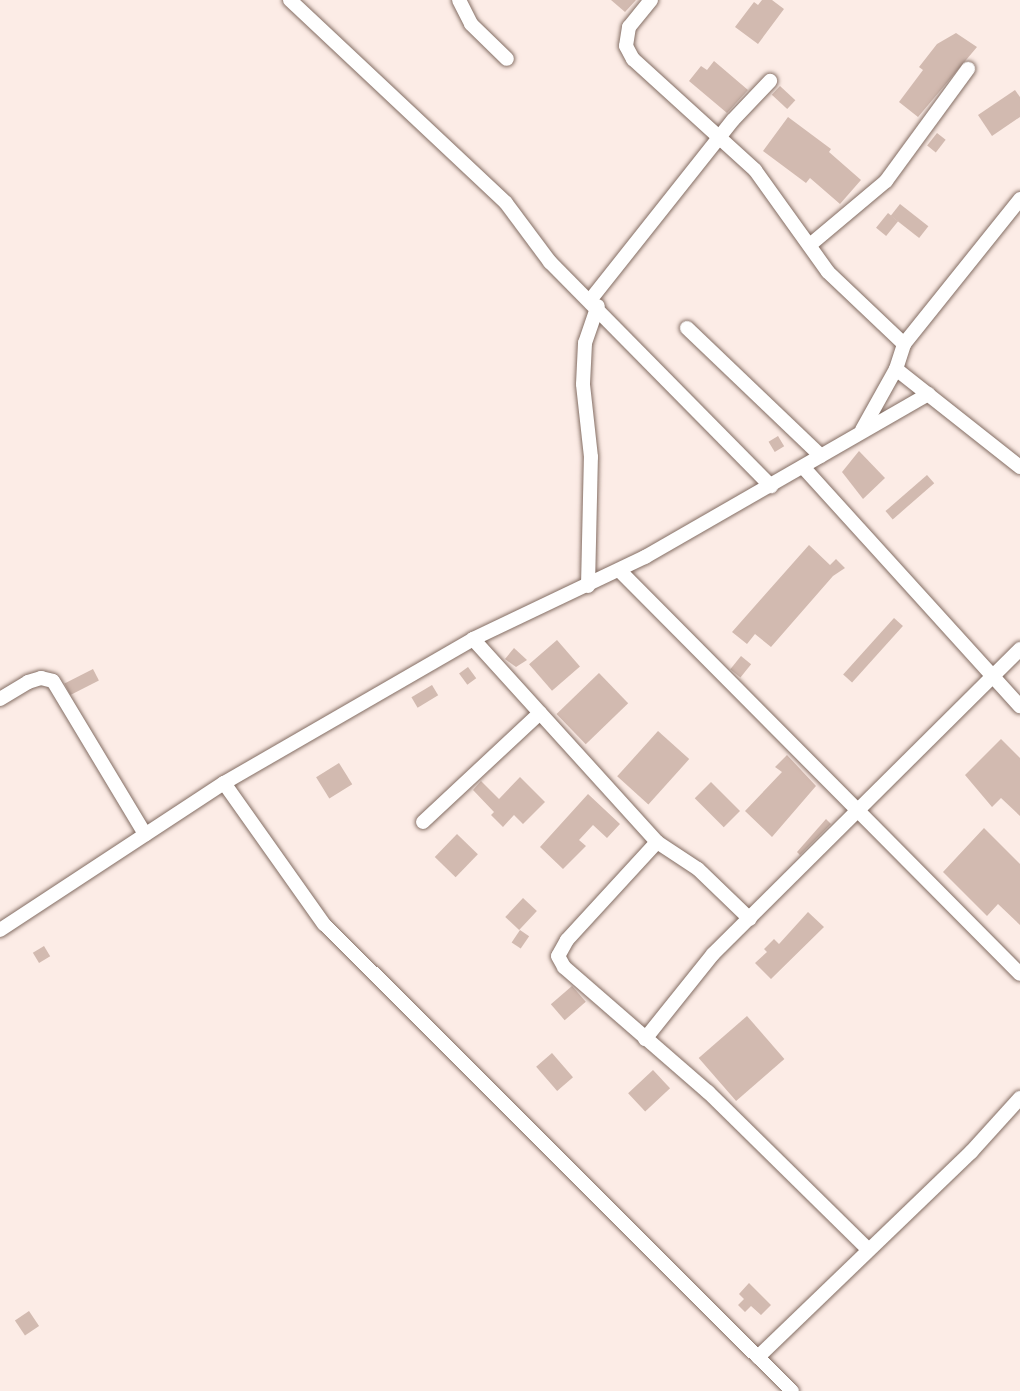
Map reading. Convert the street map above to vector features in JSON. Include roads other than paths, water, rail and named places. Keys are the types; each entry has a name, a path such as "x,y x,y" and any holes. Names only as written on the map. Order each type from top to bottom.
{"street":[{"path":"290,0 506,203 550,262 594,303 771,486"},
{"path":"459,0 471,24 507,60"},
{"path":"651,0 629,27 626,46 633,59 721,136 755,170 811,244 828,272 904,344"},
{"path":"811,244 886,181 968,69"},
{"path":"588,586 591,457 583,384 585,343 594,303 721,136 770,81"},
{"path":"861,431 896,369 904,344 1020,199"},
{"path":"687,328 821,456"},
{"path":"896,369 1020,466"},
{"path":"0,930 224,783 473,639 619,570 771,486 861,431 928,394"},
{"path":"803,467 1020,706"},
{"path":"619,570 1020,974"},
{"path":"473,639 657,842 698,869 750,919"},
{"path":"645,1039 675,998 750,919 1020,649"},
{"path":"0,699 28,682 41,678 53,681 146,834"},
{"path":"423,822 540,713"},
{"path":"224,783 324,924 792,1391"},
{"path":"657,842 567,940 558,956 564,967 708,1092 867,1248"},
{"path":"758,1357 867,1248 971,1152 1020,1098"}]}
